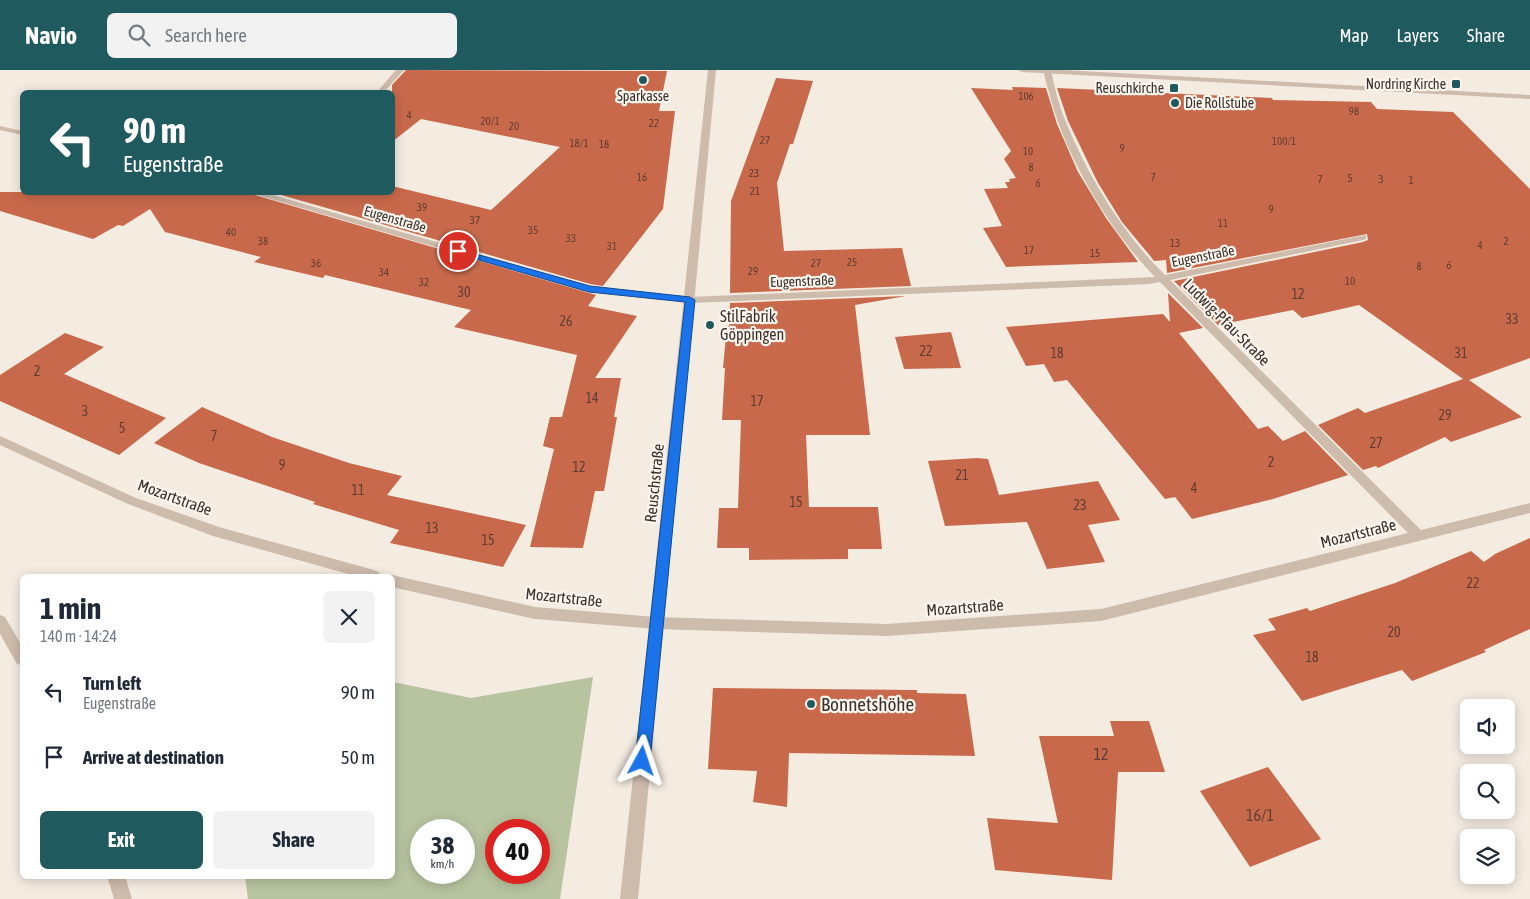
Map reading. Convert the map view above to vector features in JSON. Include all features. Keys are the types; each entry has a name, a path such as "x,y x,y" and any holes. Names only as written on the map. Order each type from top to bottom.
{"street":[{"path":"382,90 400,70"},
{"name":"Reuschstraße","path":"629,899 712,70"},
{"path":"1022,70 1530,97"},
{"name":"Ludwig-Pfau-Straße","path":"1047,71 1061,121 1089,181 1139,255 1419,536"},
{"path":"0,128 20,133"},
{"name":"Eugenstraße","path":"261,195 589,289 690,300 1150,281 1363,237"},
{"name":"Mozartstraße","path":"0,440 132,501 209,529 304,558 366,574"},
{"name":"Mozartstraße","path":"395,582 534,613 656,623 886,630 1101,614 1530,508"},
{"path":"0,621 20,656"},
{"path":"117,879 123,899"}],"green space":[{"path":"593,677 560,899 248,899 245,879 395,879 395,682 471,698"}],"building":[{"path":"406,70 667,71 659,111 675,111 663,209 603,286 590,284 281,195 395,195 395,187 491,210 560,147 421,119 395,140 395,90 392,90 392,85"},
{"path":"776,78 813,81 793,144 790,144 777,183 784,251 902,248 911,286 730,293 731,201"},
{"path":"1012,87 1046,88 1057,124 1078,172 1106,218 1138,262 1006,267 983,228 1002,226 984,189 1008,188 1005,182 1010,182 1009,179 1016,178 1004,159 1011,151 971,88 1013,90"},
{"path":"1057,88 1272,98 1273,100 1371,102 1377,109 1453,112 1530,189 1530,358 1469,380 1522,417 1451,442 1445,437 1378,468 1376,466 1363,470 1318,425 1358,408 1365,413 1463,379 1359,305 1302,318 1293,310 1218,325 1174,281 1363,242 1368,240 1367,234 1167,273 1166,260 1154,261 1122,222 1098,183 1068,121"},
{"path":"0,192 20,192 20,195 255,195 596,295 588,306 637,316 595,378 621,378 614,417 617,417 604,491 595,491 583,548 530,547 554,449 543,446 550,417 562,417 577,355 454,327 471,310 325,275 323,278 254,262 261,257 165,232 150,209 123,226 118,225 93,239 0,211"},
{"path":"1168,293 1203,328 1179,333 1258,429 1268,426 1283,441 1305,431 1348,475 1273,499 1192,519 1175,497 1165,499 1067,380 1054,382 1044,364 1026,366 1006,327 1163,314 1170,322"},
{"path":"906,296 855,305 870,435 806,435 809,507 878,507 882,549 848,549 848,559 749,560 749,548 717,548 719,508 738,508 741,420 722,420 725,368 723,368 730,303"},
{"path":"951,332 961,368 904,369 895,337"},
{"path":"65,333 104,347 64,374 166,418 119,455 0,401 0,375"},
{"path":"202,407 272,437 349,463 402,476 387,495 526,525 503,567 390,543 399,530 313,504 315,502 199,463 154,443"},
{"path":"988,459 999,495 1098,481 1120,520 1088,525 1105,562 1047,569 1027,522 945,526 928,461"},
{"path":"1530,538 1530,629 1484,650 1486,652 1412,681 1402,670 1302,701 1253,635 1276,630 1268,619 1307,608 1310,611 1395,583 1471,551 1484,562 1495,554"},
{"path":"713,688 917,690 917,693 966,694 975,756 789,753 787,807 753,802 757,771 708,769"},
{"path":"1110,721 1149,721 1165,772 1118,772 1112,880 995,870 987,818 1058,823 1039,736 1114,736"},
{"path":"1268,767 1321,839 1250,867 1200,791"}],"place":[{"name":"Sparkasse","path":"643,80"},
{"name":"Nordring Kirche","path":"1456,84"},
{"name":"Reuschkirche","path":"1174,88"},
{"name":"Die Rollstube","path":"1175,103"},
{"name":"StilFabrik Göppingen","path":"710,325"},
{"name":"Bonnetshöhe","path":"811,704"}],"route":[{"path":"458,251 589,289 690,300 642,761"}]}
